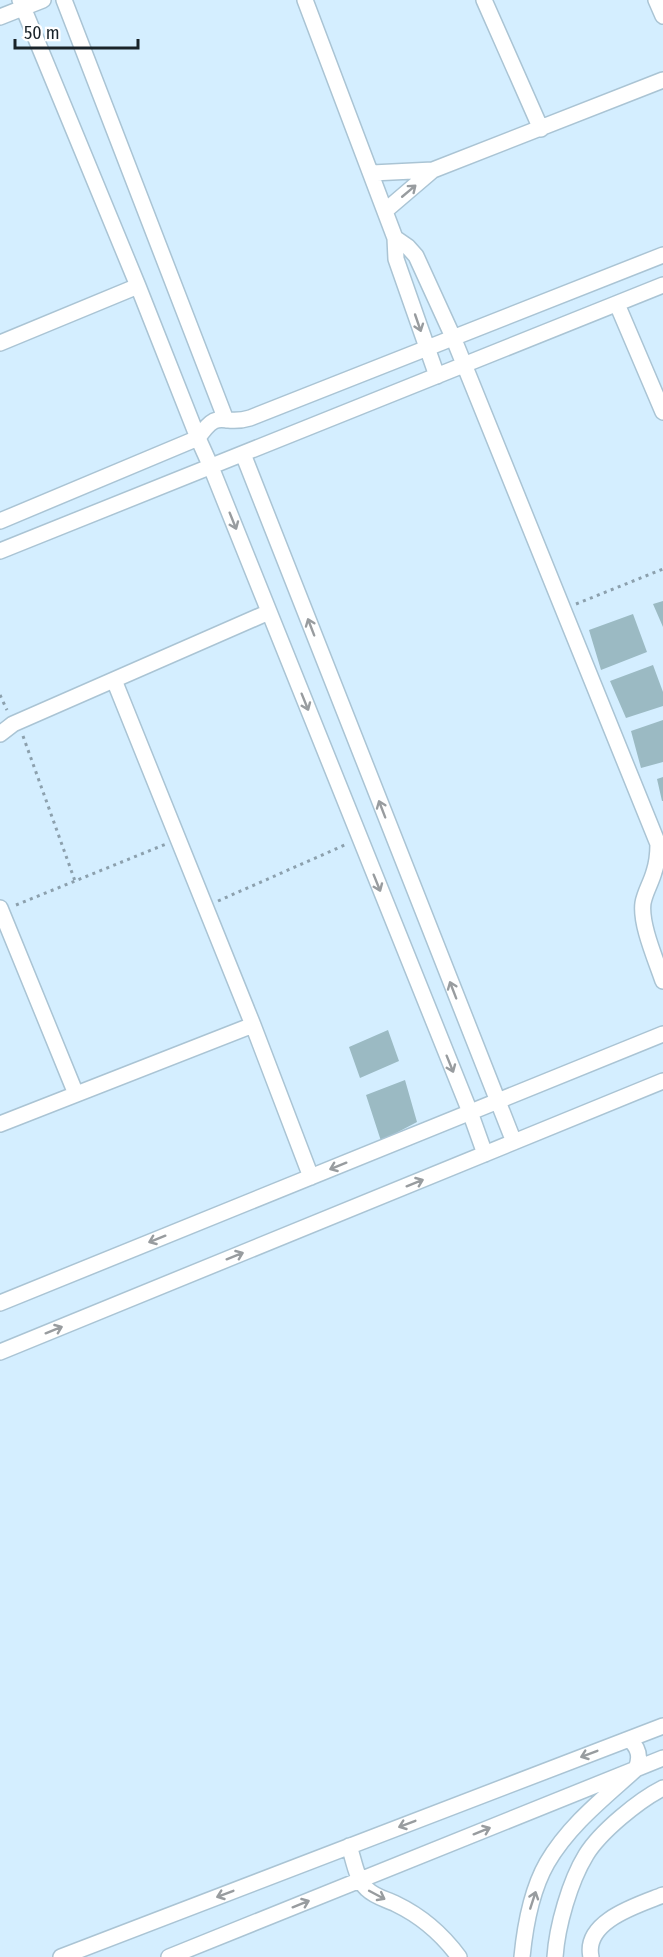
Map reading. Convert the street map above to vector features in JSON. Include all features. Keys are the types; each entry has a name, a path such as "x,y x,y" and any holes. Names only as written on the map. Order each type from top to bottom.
{"street":[{"path":"0,17 22,4 43,0"},
{"path":"64,0 226,420"},
{"path":"305,0 386,211 395,238 396,259 437,376"},
{"path":"484,0 541,129"},
{"path":"656,0 663,16"},
{"path":"22,4 211,467 485,1154"},
{"path":"372,173 433,170 663,80"},
{"path":"386,211 433,170"},
{"path":"395,238 416,256 453,337 562,610 661,843 654,874 647,887 643,905 644,924 663,981"},
{"path":"0,521 198,438 210,423 219,419 234,421 250,418 663,255"},
{"path":"0,551 663,285"},
{"path":"0,343 138,286"},
{"path":"617,303 663,412"},
{"path":"243,454 514,1142"},
{"path":"0,734 18,722 269,612"},
{"path":"114,680 253,1025 310,1177"},
{"path":"1,909 76,1094"},
{"path":"0,1124 253,1025"},
{"path":"0,1303 663,1034"},
{"path":"0,1352 663,1081"},
{"path":"61,1957 663,1726"},
{"path":"522,1957 531,1907 546,1864 573,1828 636,1769 639,1756 634,1743 629,1739"},
{"path":"169,1957 663,1758"},
{"path":"555,1957 565,1901 586,1854 616,1820 663,1788"},
{"path":"349,1846 360,1880 366,1888 426,1922 440,1934 459,1957"},
{"path":"591,1957 590,1951 594,1936 605,1923 618,1914 663,1895"}],"path":[{"path":"562,610 663,569"},
{"path":"18,722 75,881"},
{"path":"205,906 359,838"},
{"path":"1,909 178,839"}],"building":[{"path":"663,601 663,627 653,604"},
{"path":"633,614 647,652 601,670 589,630"},
{"path":"653,665 663,692 663,706 626,718 610,681"},
{"path":"663,720 663,762 641,768 631,731"},
{"path":"663,777 663,801 662,801 657,779"},
{"path":"388,1030 399,1061 360,1078 349,1047"},
{"path":"405,1080 417,1122 381,1141 366,1095"}]}
